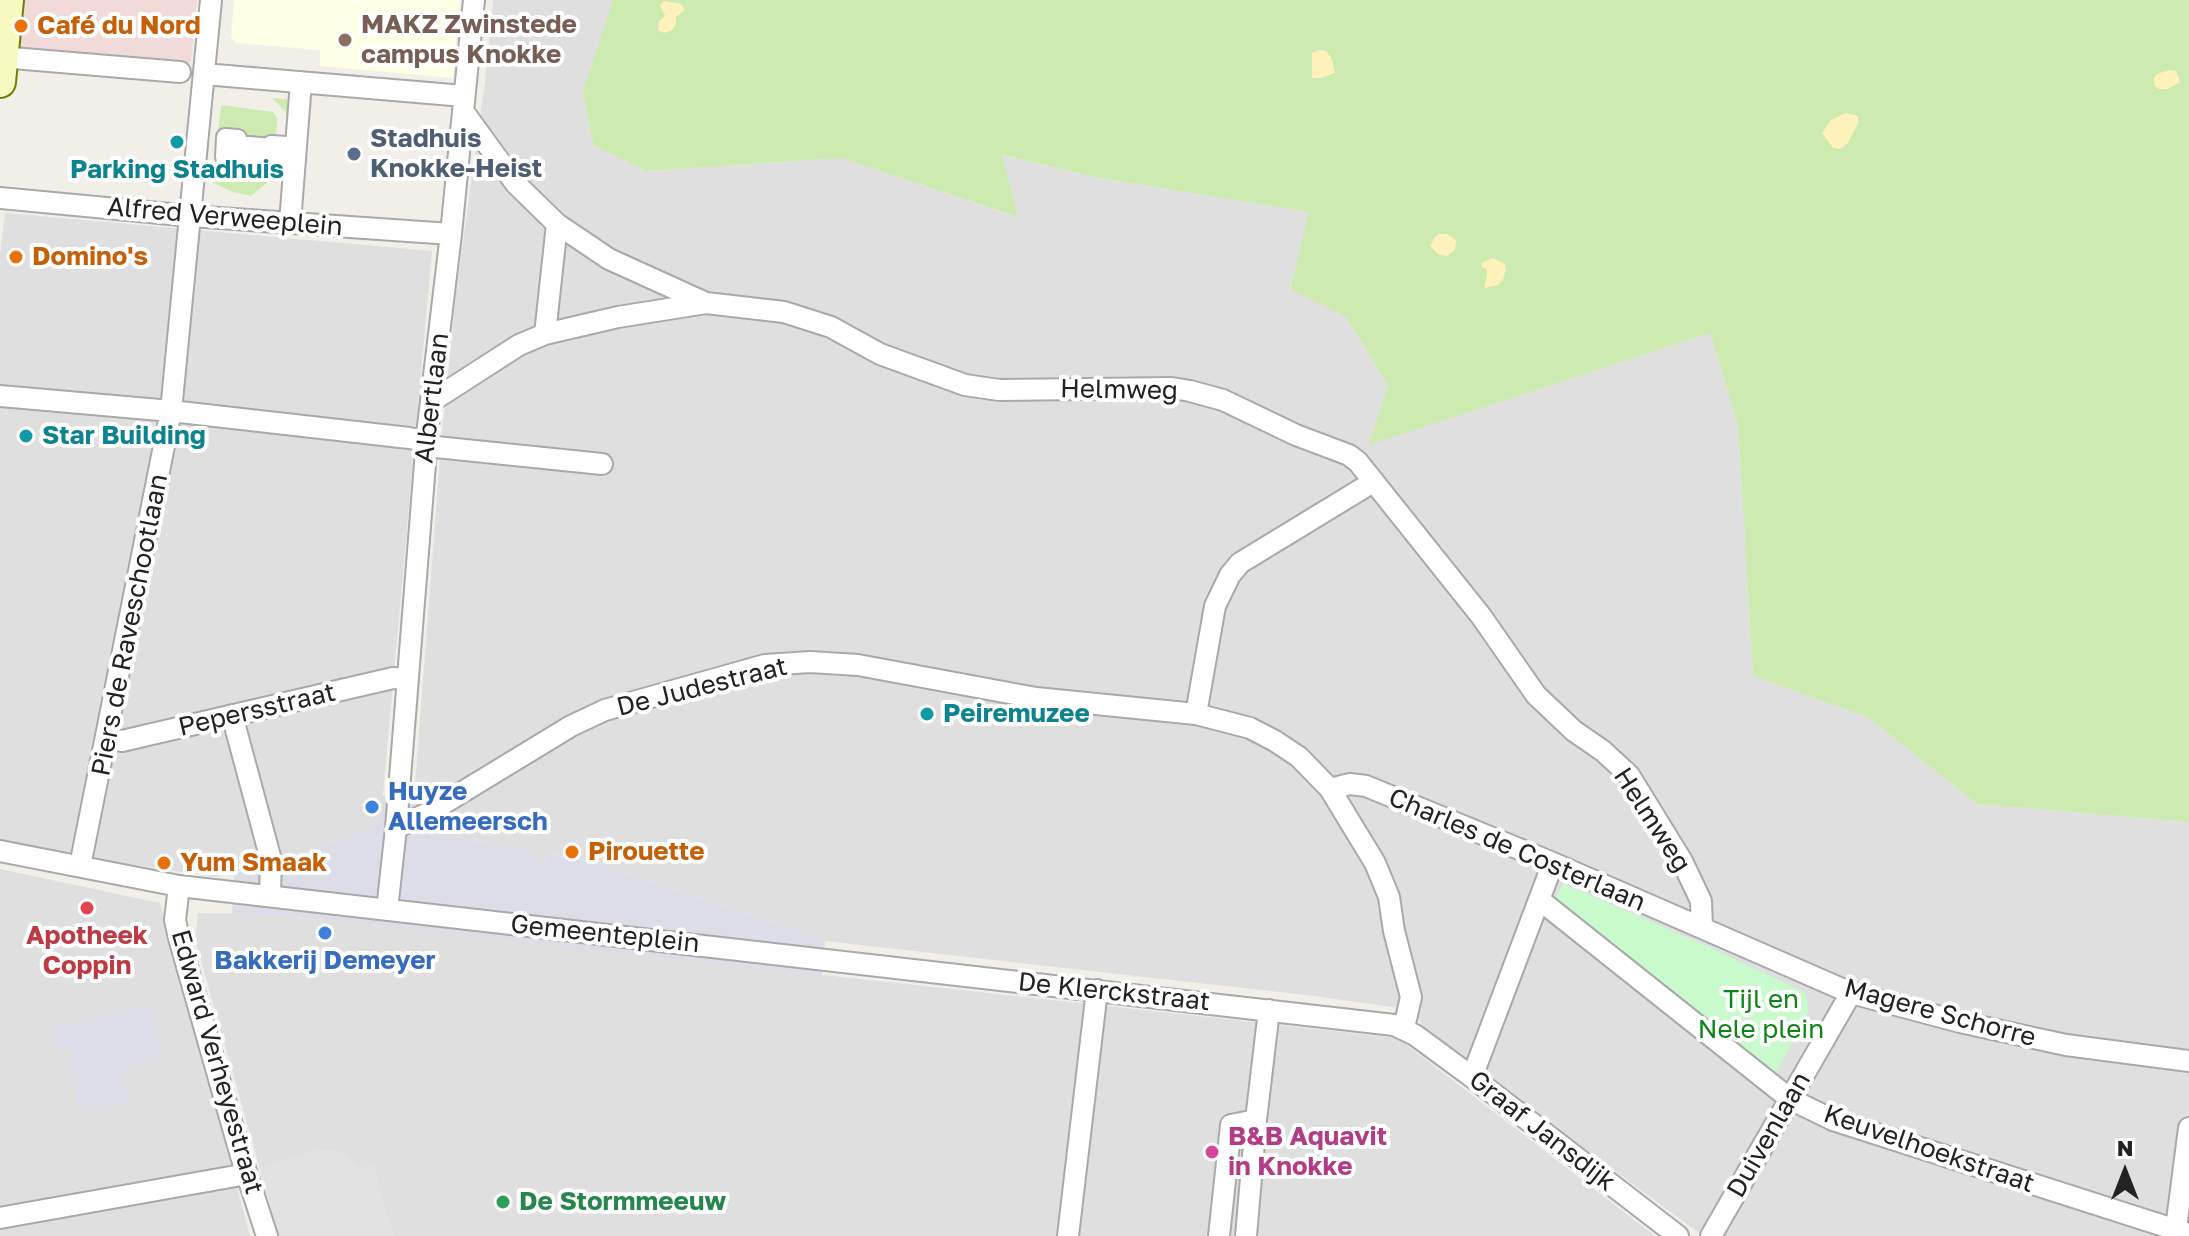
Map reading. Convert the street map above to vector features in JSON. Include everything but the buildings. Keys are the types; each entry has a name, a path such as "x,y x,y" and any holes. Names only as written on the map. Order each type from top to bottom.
{"main road":[{"path":"1,65 8,0"}],"street":[{"name":"Piers de Raveschootlaan","path":"80,866 171,411 211,0"},
{"name":"Albertlaan","path":"396,828 426,441 451,234 474,0"},
{"path":"1,65 180,72"},
{"path":"204,74 301,82 464,103"},
{"path":"290,223 301,82"},
{"name":"Helmweg","path":"464,103 516,184 557,224 609,259 706,303 784,312 831,327 880,354 965,385 999,390 1172,388 1190,391 1223,400 1296,435 1349,455 1481,616 1536,695 1574,731 1603,751 1629,775 1682,861 1701,901 1702,927"},
{"path":"225,147 232,152 237,148 278,154"},
{"name":"Alfred Verweeplein","path":"0,198 191,216 451,234"},
{"path":"545,334 557,224"},
{"path":"432,401 519,345 545,334 618,317 706,303"},
{"path":"0,396 171,411 426,441 436,447 602,464"},
{"path":"1196,714 1215,606 1230,575 1240,563 1373,482"},
{"name":"De Judestraat","path":"396,828 428,813 571,726 605,710 765,665 810,662 858,665 1036,698 1196,714 1250,728 1275,741 1299,757 1330,789 1375,863 1389,897 1394,931 1411,997 1404,1028"},
{"name":"Pepersstraat","path":"107,738 122,741 393,678 406,679"},
{"path":"232,715 271,860 270,896"},
{"name":"Charles de Costerlaan","path":"1330,789 1350,784 1366,786 1702,927"},
{"path":"387,910 396,828"},
{"name":"Gemeenteplein","path":"0,851 179,886 824,958"},
{"path":"1472,1077 1553,863"},
{"name":"Edward Verheyestraat","path":"179,886 175,920 179,938 267,1236"},
{"name":"Keuvelhoekstraat","path":"1541,901 1790,1099 1833,1120 2180,1234"},
{"name":"Magere Schorre","path":"1702,927 1851,993 1960,1022 2077,1047 2189,1061"},
{"name":"De Klerckstraat","path":"824,958 1404,1028"},
{"path":"1068,1236 1097,990"},
{"name":"Duivenlaan","path":"1711,1236 1851,993"},
{"path":"1246,1236 1269,1010"},
{"name":"Graaf Jansdijk","path":"1404,1028 1677,1236"},
{"path":"1219,1236 1231,1125 1256,1120"},
{"path":"2180,1234 2189,1128"},
{"path":"0,1218 247,1174"}],"shaded area":[{"path":"10,0 197,0 191,62 184,68 18,53"},
{"name":"MAKZ Zwinstede campus Knokke","path":"234,0 460,0 453,78 320,66 320,50 236,43 231,37"},
{"path":"493,0 613,0 583,91 593,145 646,171 841,158 1017,217 1001,155 1099,178 1310,212 1290,288 1346,317 1388,385 1370,444 1710,333 1738,425 1753,676 1869,718 1977,804 2189,822 2189,1236 1703,1236 1428,1034 1413,1010 825,941 596,862 549,854 547,862 531,859 532,851 454,837 449,817 414,798 442,432"},
{"path":"5,213 432,251 381,817 377,823 310,852 215,877 0,845 0,255"},
{"path":"382,796 414,798 450,817 454,837 533,851 532,859 547,862 548,854 596,862 825,941 822,976 297,917 232,914 234,873 310,852 377,823 381,817"},
{"path":"0,869 160,903 250,1236 0,1236"},
{"path":"198,913 270,914 1398,1038 1655,1236 279,1236 195,940"},
{"path":"148,1003 163,1057 120,1069 128,1098 123,1105 78,1112 71,1049 54,1049 51,1028"},
{"path":"318,1150 337,1150 349,1157 358,1169 373,1164 394,1236 279,1236 259,1167"}],"green space":[{"path":"613,0 2189,0 2189,822 1977,804 1869,718 1753,676 1738,425 1710,333 1369,445 1388,385 1346,317 1290,289 1309,212 1099,178 1002,155 1018,217 841,158 646,171 593,145 583,91"},
{"path":"272,98 293,100 288,145 217,142 221,105 273,112 277,118 276,137 287,137 286,112"},
{"path":"217,151 270,155 268,182 251,196 213,183"},
{"name":"Tijl en Nele plein","path":"1564,884 1806,993 1809,1010 1774,1077 1570,917 1555,898"}],"sand":[{"path":"664,1 681,4 685,10 676,17 672,30 664,33 658,30 659,21 665,16 660,5"},
{"path":"1326,51 1331,57 1335,73 1312,78 1312,53"},
{"path":"2169,70 2176,71 2180,82 2168,89 2159,89 2155,86 2154,78"},
{"path":"1846,113 1858,116 1858,123 1847,144 1840,149 1833,148 1822,133 1831,120"},
{"path":"1440,234 1447,234 1456,240 1455,250 1447,256 1438,254 1430,246"},
{"path":"1493,258 1505,264 1503,280 1498,285 1484,288 1487,269 1481,263"}],"place":[{"name":"Café du Nord","path":"21,26"},
{"name":"MAKZ Zwinstede campus Knokke","path":"345,40"},
{"name":"Parking Stadhuis","path":"177,142"},
{"name":"Stadhuis Knokke-Heist","path":"354,154"},
{"name":"Domino's","path":"16,257"},
{"name":"Star Building","path":"26,436"},
{"name":"Peiremuzee","path":"927,714"},
{"name":"Huyze Allemeersch","path":"372,807"},
{"name":"Pirouette","path":"572,852"},
{"name":"Yum Smaak","path":"164,863"},
{"name":"Apotheek Coppin","path":"87,908"},
{"name":"Bakkerij Demeyer","path":"325,933"},
{"name":"B&B Aquavit in Knokke","path":"1212,1152"},
{"name":"De Stormmeeuw","path":"503,1202"}]}
